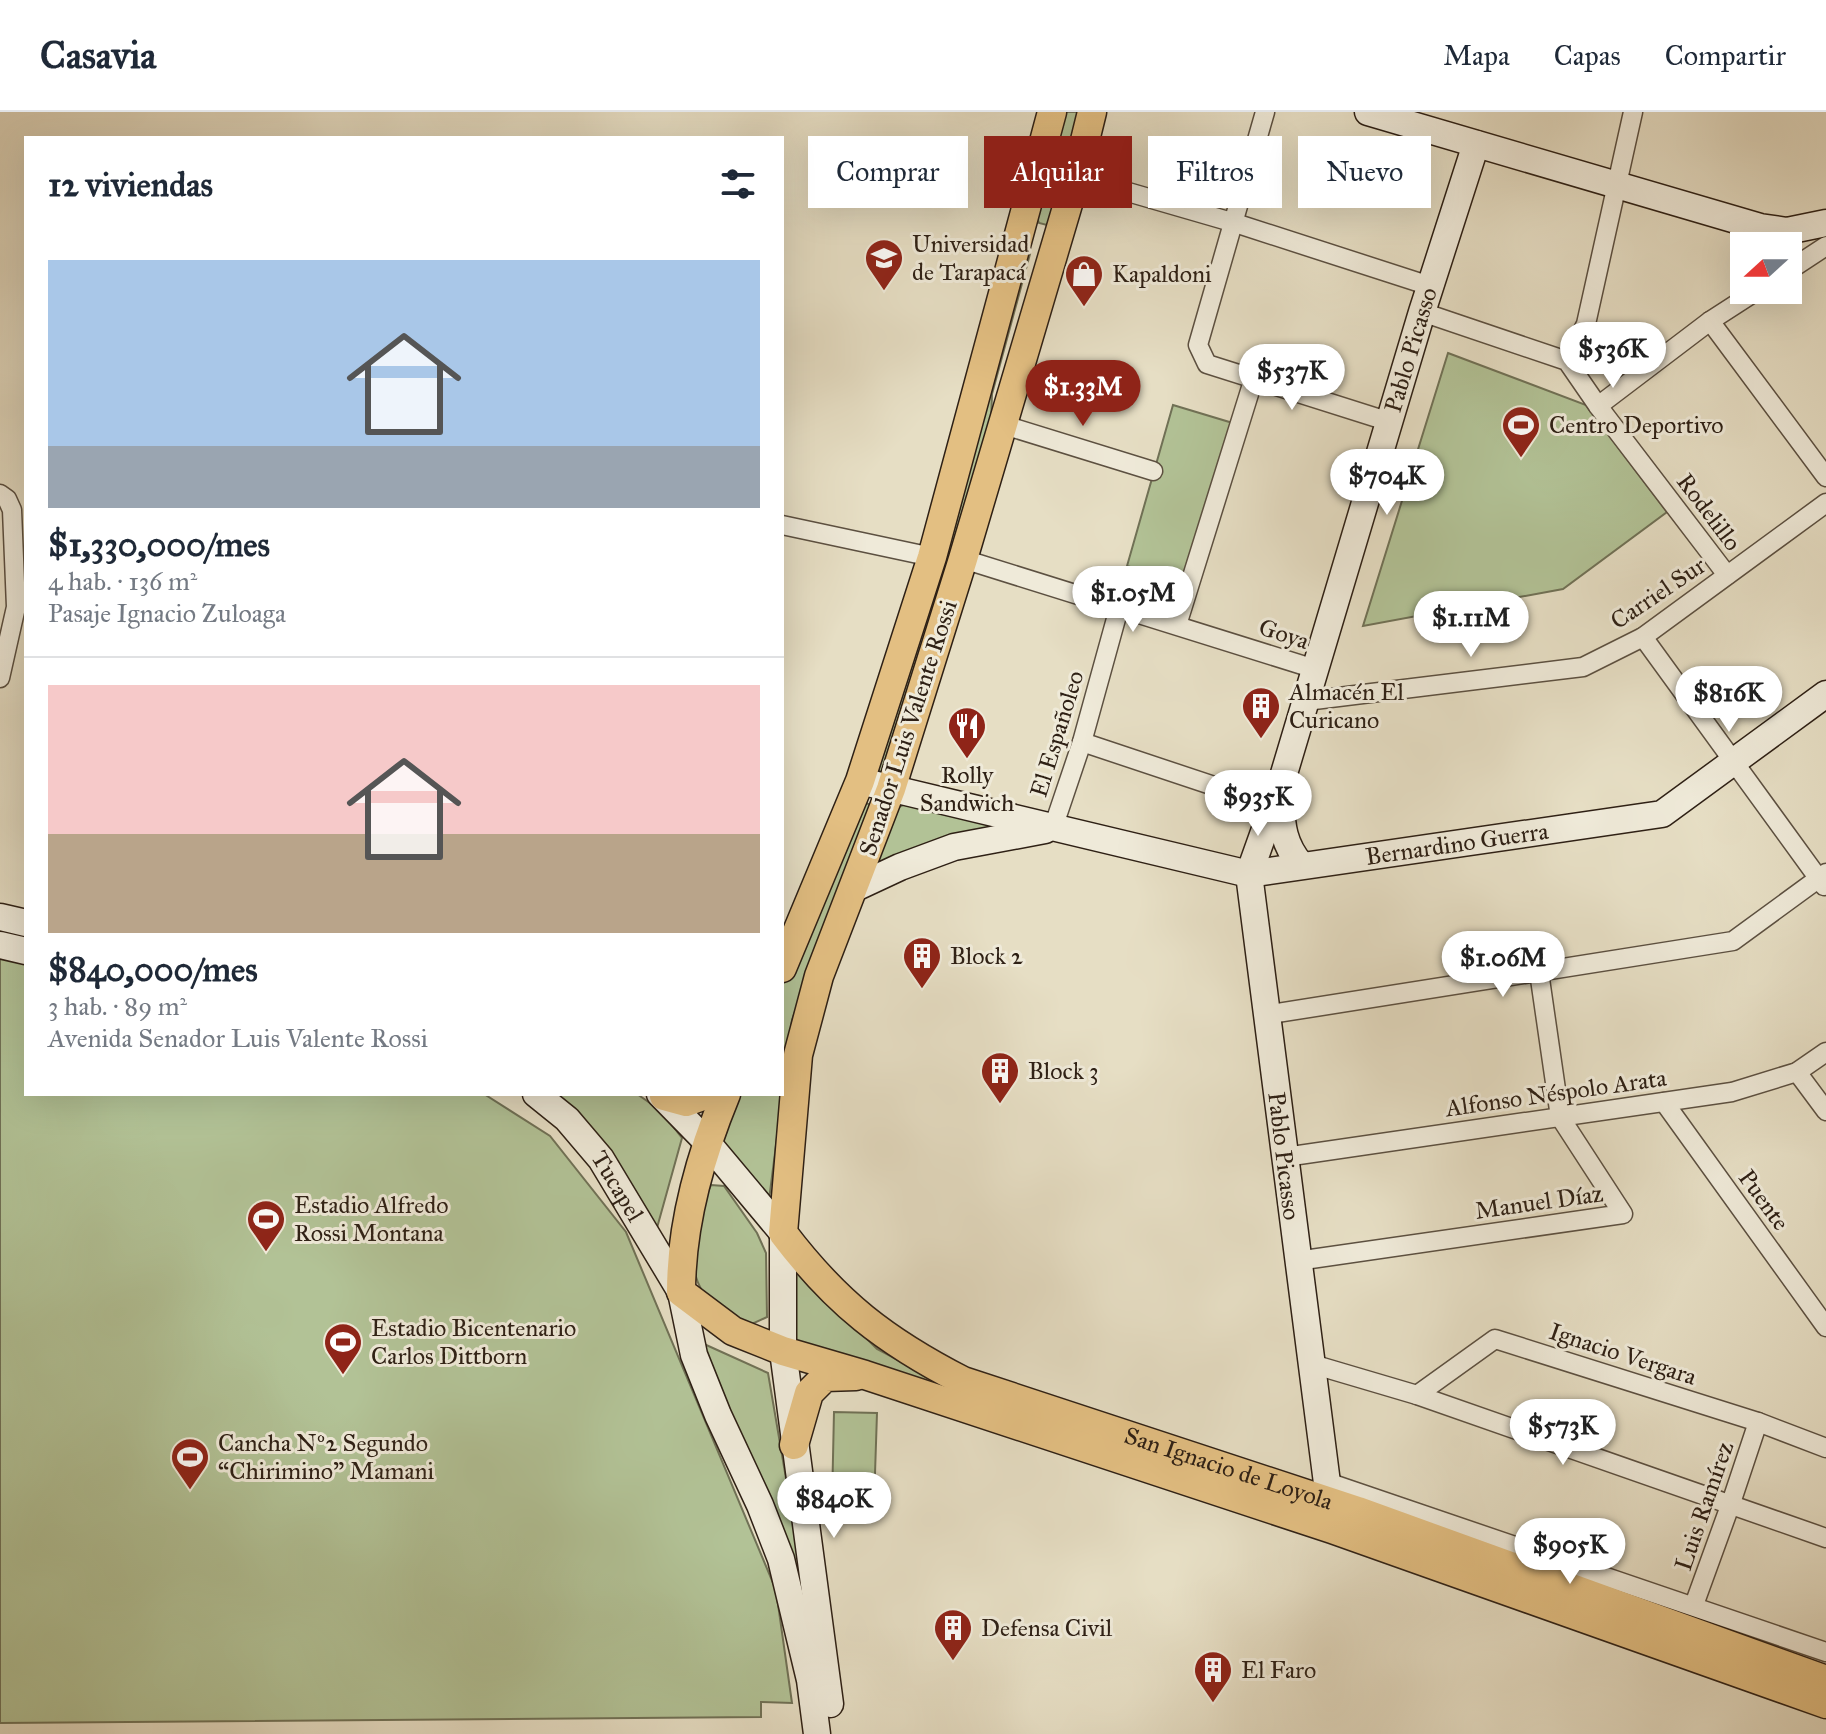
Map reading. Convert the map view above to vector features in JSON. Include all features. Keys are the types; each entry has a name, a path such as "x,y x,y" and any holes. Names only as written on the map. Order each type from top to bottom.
{"main road":[{"name":"Senador Luis Valente Rossi","path":"784,963 860,781 932,557 1052,112"},
{"name":"Senador Luis Valente Rossi","path":"1086,136 1092,112"},
{"name":"Senador Luis Valente Rossi","path":"783,1233 798,1055 819,976 891,789 963,559 1066,208"},
{"path":"1021,229 1056,240"},
{"path":"665,1096 686,1102 702,1096"},
{"path":"681,1292 684,1239 695,1181 706,1141 725,1096"},
{"name":"San Ignacio de Loyola","path":"783,1233 838,1299 872,1327 919,1359 963,1381 1330,1504 1826,1680"},
{"name":"San Ignacio de Loyola","path":"681,1292 733,1331 783,1351 1330,1504 1826,1704"},
{"path":"794,1445 809,1393 825,1377 865,1375"}],"street":[{"path":"1265,112 1198,345 1207,364 1390,422"},
{"path":"1368,112 1774,230 1824,234"},
{"path":"1132,193 1235,223 1426,299 1567,361 1586,324 1633,112"},
{"name":"Pablo Picasso","path":"1330,1504 1249,874 1277,796 1426,299 1476,144"},
{"path":"1802,257 1824,234"},
{"path":"1598,406 1736,304"},
{"path":"1710,321 1826,477"},
{"name":"Rodelillo","path":"1567,361 1727,575"},
{"path":"1177,625 1254,378"},
{"path":"1001,424 1153,471"},
{"path":"0,678 16,607 12,510 4,496"},
{"name":"Carriel Sur","path":"1306,701 1583,667 1643,637 1826,503"},
{"path":"784,525 932,557"},
{"name":"Goya","path":"963,559 1315,669"},
{"name":"El Españoleo","path":"1053,828 1082,742 1119,608"},
{"path":"1265,1015 1733,941 1824,880 1733,762 1643,637"},
{"name":"Bernardino Guerra","path":"860,781 1249,874 1662,814 1826,694"},
{"path":"1082,742 1277,796"},
{"name":"Pablo Picasso","path":"1277,796 1282,832 1289,851 1301,865"},
{"name":"Bernardino Guerra","path":"855,888 954,847 1053,828"},
{"path":"0,917 24,923"},
{"path":"0,945 24,951"},
{"name":"Manuel Díaz","path":"1297,1261 1623,1214 1560,1117 1539,972"},
{"name":"Alfonso Néspolo Arata","path":"1285,1157 1732,1092 1797,1072 1826,1052"},
{"path":"1797,1072 1826,1111"},
{"name":"Tucapel","path":"538,1096 567,1119 601,1159 681,1292"},
{"path":"663,1096 706,1141"},
{"name":"Puente","path":"1664,1102 1826,1327"},
{"name":"San Ignacio de Loyola","path":"706,1141 783,1233"},
{"name":"Senador Luis Valente Rossi","path":"783,1233 783,1351 834,1734"},
{"path":"681,1292 694,1355 781,1559 810,1680 817,1734"},
{"name":"Ignacio Vergara","path":"1417,1395 1495,1339 1758,1422 1826,1448"},
{"path":"1312,1364 1417,1395 1826,1538"},
{"name":"Luis Ramírez","path":"1694,1605 1758,1422"},
{"name":"San Ignacio de Loyola","path":"1330,1504 1694,1605 1826,1652"}],"green space":[{"path":"1065,112 1085,112 1078,136 1058,136"},
{"path":"1038,208 1058,208 1054,222 1047,225 1039,223 1036,216"},
{"path":"1026,252 1030,254 992,394 991,422 890,764 882,773 875,768"},
{"name":"Centro Deportivo","path":"1448,353 1586,405 1667,512 1563,589 1363,626"},
{"path":"1173,405 1236,424 1186,584 1127,566"},
{"path":"909,802 1008,825 960,835 875,864 897,808"},
{"path":"865,803 869,804 870,816 828,919 792,1020 784,1083 784,982"},
{"name":"Estadio Bicentenario Carlos Dittborn","path":"0,957 24,963 24,1096 487,1096 550,1136 626,1232 776,1590 792,1703 761,1702 761,1717 0,1723"},
{"path":"556,1096 640,1096 660,1110 682,1138 655,1235"},
{"path":"737,1096 782,1096 769,1200 720,1147"},
{"path":"711,1185 724,1186 757,1233 766,1253 767,1317 752,1324 713,1304 697,1281 693,1240"},
{"path":"796,1269 877,1349 932,1378 927,1383 794,1341"},
{"path":"704,1344 768,1373 803,1578 797,1580 709,1365"},
{"path":"834,1412 877,1413 874,1504 832,1503"}],"place":[{"name":"Universidad de Tarapacá","path":"884,292"},
{"name":"Kapaldoni","path":"1084,308"},
{"name":"Centro Deportivo","path":"1521,459"},
{"name":"Almacén El Curicano","path":"1261,740"},
{"name":"Rolly Sandwich","path":"967,760"},
{"name":"Block 2","path":"922,990"},
{"name":"Block 3","path":"1000,1105"},
{"name":"Estadio Alfredo Rossi Montana","path":"266,1253"},
{"name":"Estadio Bicentenario Carlos Dittborn","path":"343,1376"},
{"name":"Cancha Nº2 Segundo “Chirimino” Mamani","path":"190,1491"},
{"name":"Defensa Civil","path":"953,1662"},
{"name":"El Faro","path":"1213,1704"}]}
